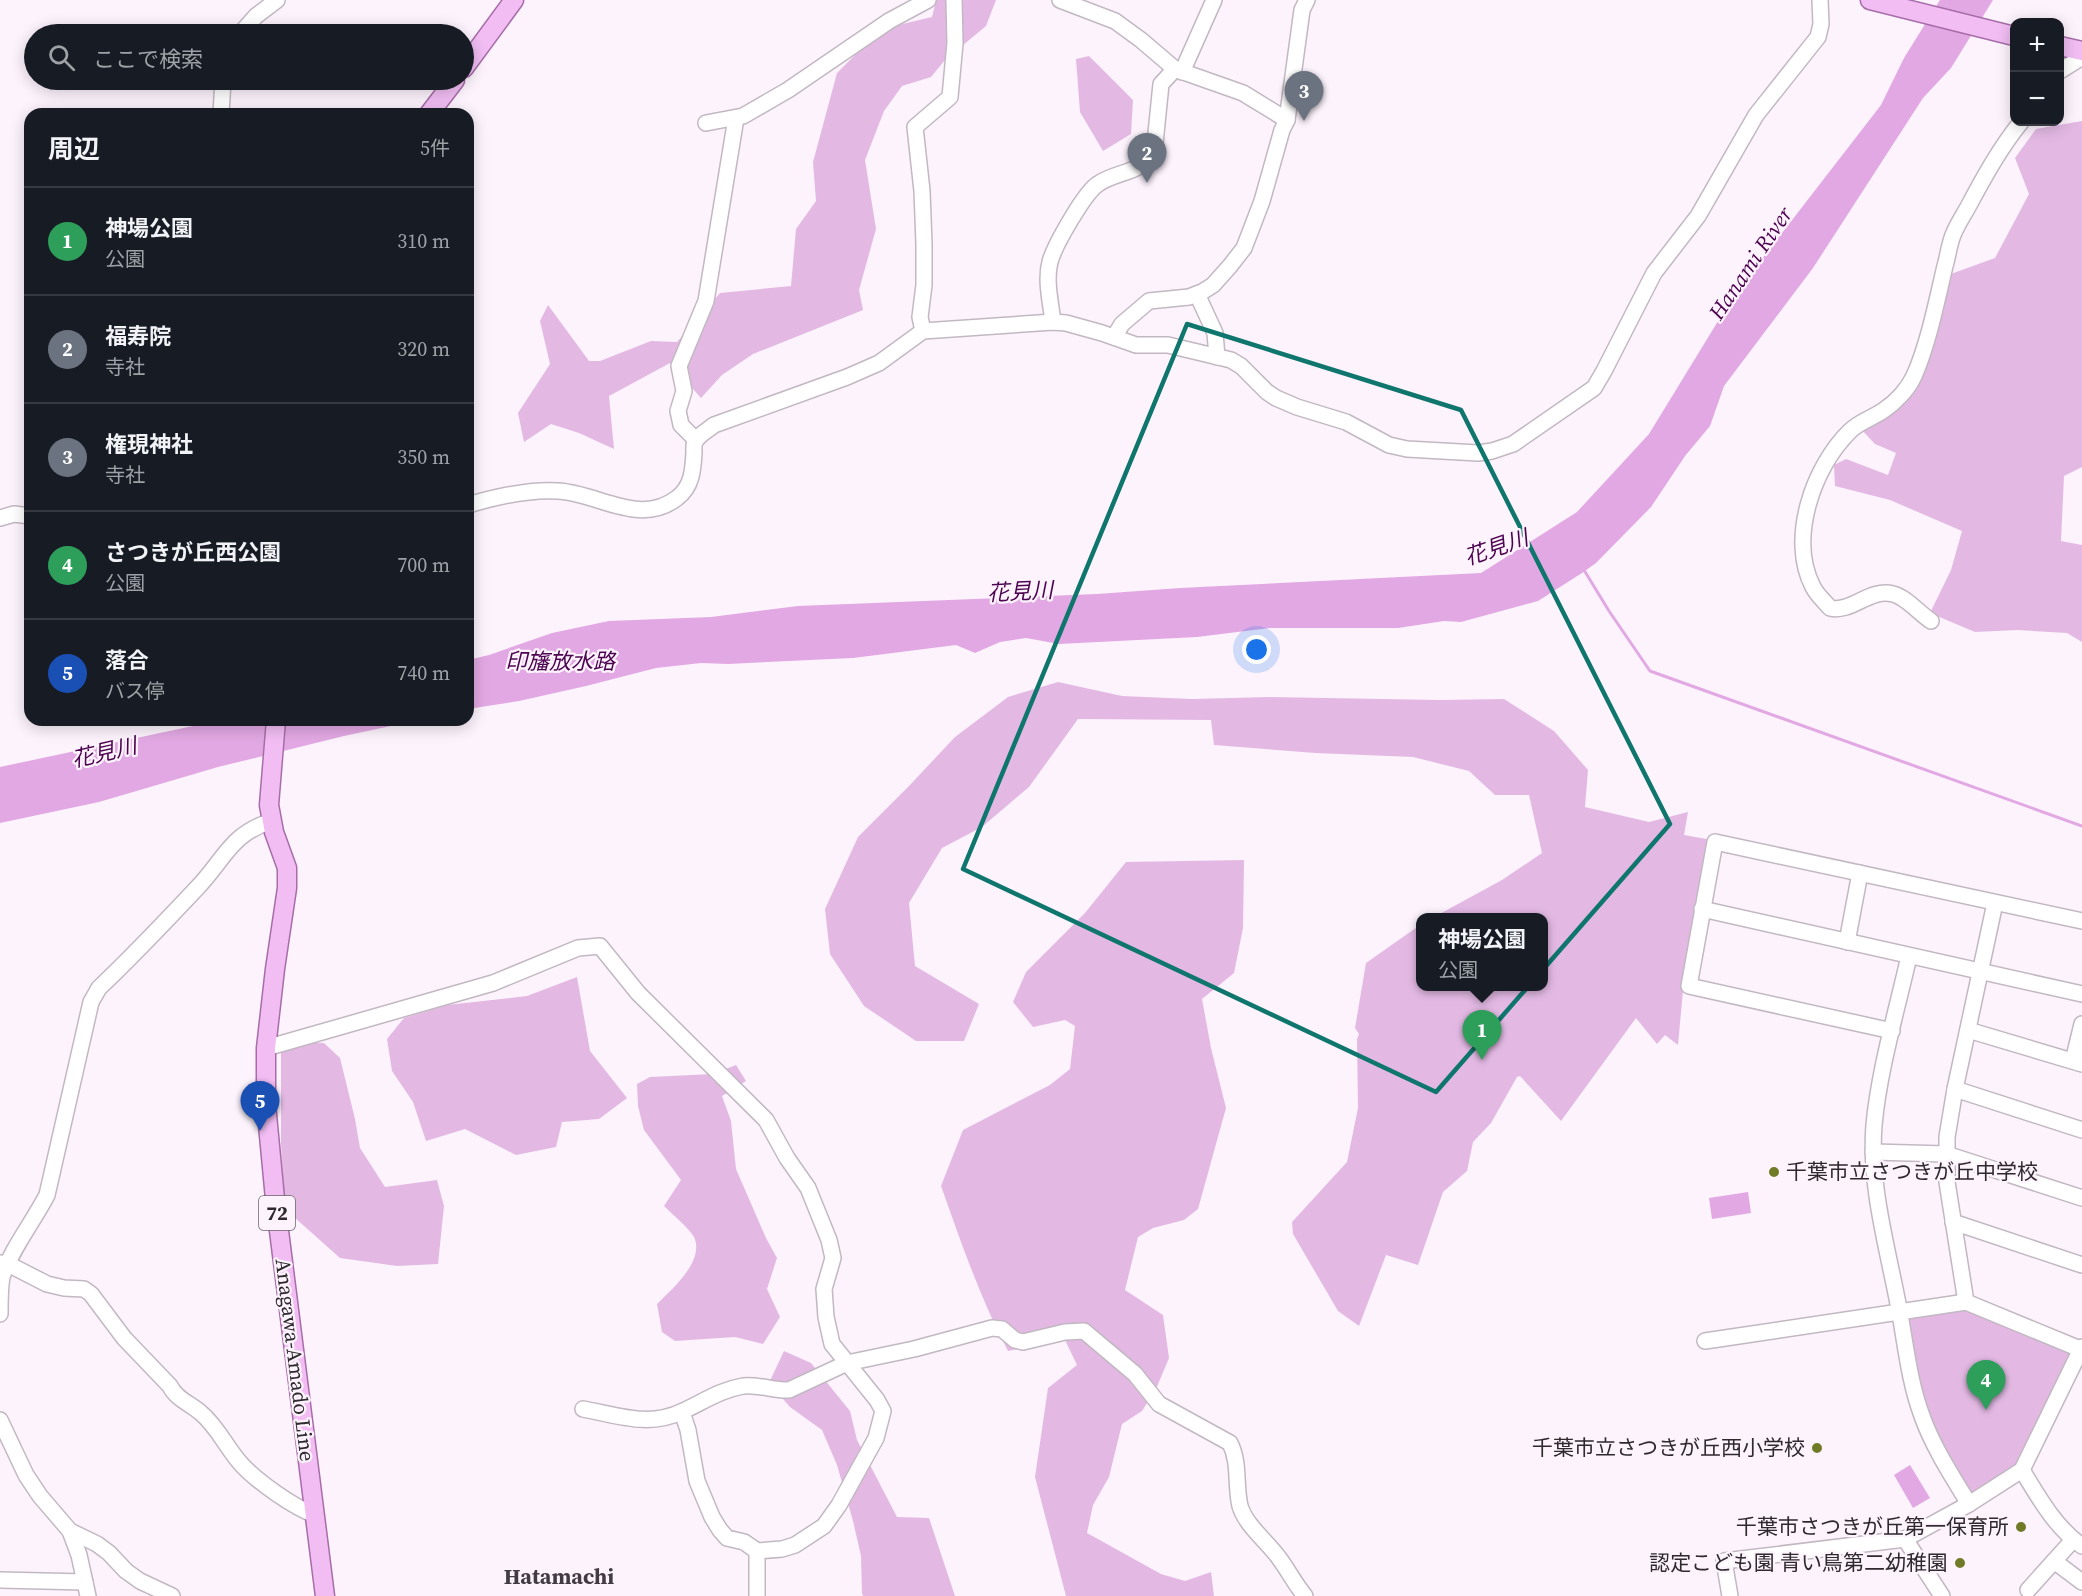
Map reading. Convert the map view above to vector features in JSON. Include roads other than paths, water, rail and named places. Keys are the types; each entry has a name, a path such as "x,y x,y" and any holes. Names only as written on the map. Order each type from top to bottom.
{"main road":[{"path":"474,54 514,0"},
{"path":"1870,0 2010,35"},
{"path":"2064,47 2082,51"},
{"path":"434,108 447,90"},
{"name":"Anagawa-Amado Line","path":"275,726 269,805 284,858 287,888 266,1048 266,1104 325,1596"}],"street":[{"path":"249,24 278,0"},
{"path":"706,123 743,116 779,95 889,21 928,0"},
{"path":"923,331 920,317 924,285 923,223 915,127 950,97 955,43 954,0"},
{"path":"1060,0 1115,21 1179,71 1243,93 1287,120"},
{"path":"1053,322 1050,262 1075,214 1093,187 1138,167 1154,153 1161,84 1179,71 1215,0"},
{"path":"1114,337 1122,324 1149,301 1189,297 1213,285 1244,248 1262,201 1282,130 1287,120 1302,10 1307,0"},
{"path":"474,504 532,492 560,491 632,509 652,510 675,500 687,489 694,467 696,440 714,425 847,377 879,363 923,331 1053,322 1066,323 1136,345 1168,345 1231,360 1241,366 1276,398 1346,422 1389,445 1407,449 1479,453 1513,444 1594,388 1654,273 1698,216 1756,115 1818,37 1821,24 1820,0"},
{"path":"2064,68 2082,57"},
{"path":"221,108 222,90"},
{"path":"696,440 681,425 678,411 684,391 679,366 706,301 736,118"},
{"path":"1931,621 1893,594 1879,593 1844,609 1830,608 1817,594 1808,574 1803,545 1805,519 1818,478 1838,443 1867,418 1884,411 1897,400 1914,376 1930,326 1953,235 1987,172 2018,126"},
{"path":"1197,294 1215,333 1217,357"},
{"path":"0,518 14,514 24,515"},
{"path":"0,1314 4,1263 47,1195 91,1002 99,988 206,879 233,844 252,828 272,821"},
{"path":"1892,1031 1689,986 1715,842 2082,921"},
{"path":"1847,942 1860,873"},
{"path":"1966,1302 1953,1222 1946,1154 1955,1089 1995,903"},
{"path":"1702,909 2082,994"},
{"path":"266,1048 493,983 578,948 600,946 638,993 766,1120 787,1158 808,1188 829,1240 833,1258 824,1289 826,1317 832,1344 877,1400 883,1412 876,1438 839,1505 824,1526 795,1545 782,1549 757,1551 744,1542 728,1538 712,1516 697,1481 688,1431 682,1412"},
{"path":"1909,956 1876,1104 1873,1152 1878,1205 1900,1311 1907,1367 1913,1393 1934,1443 1969,1504"},
{"path":"1968,1030 2078,1063 2082,1024"},
{"path":"1955,1089 2082,1130"},
{"path":"1873,1152 1946,1154 2082,1198"},
{"path":"1953,1222 2082,1265"},
{"path":"4,1263 47,1284 63,1288 84,1289 91,1294 124,1338 170,1386 173,1392 202,1413 242,1465 279,1495 315,1515"},
{"path":"1705,1341 1966,1302 2081,1348 2022,1470 1969,1504 1905,1539 1724,1561 1730,1596"},
{"path":"583,1409 630,1420 655,1420 682,1412 708,1397 730,1389 746,1386 789,1390 847,1363 914,1349 992,1328 1002,1329 1015,1340 1023,1342 1065,1332 1084,1331 1135,1374 1159,1404 1230,1443 1238,1472 1240,1507 1245,1517 1278,1557 1305,1596"},
{"path":"0,1420 26,1475 40,1496 70,1531 79,1555 86,1589 0,1580"},
{"path":"2022,1470 2053,1519 2078,1543 2054,1561 2028,1590"},
{"path":"70,1531 110,1553 126,1571 140,1581 172,1596"},
{"path":"1905,1539 1942,1596"},
{"path":"757,1551 757,1596"},
{"path":"2054,1561 2082,1582"}],"water":[{"name":"印旛放水路","path":"1940,0 1993,0 1951,68 1923,98 1813,268 1724,386 1710,426 1685,456 1651,507 1596,563 1538,601 1461,622 1444,621 1398,628 1270,628 1197,637 1059,644 1026,638 1000,642 975,653 956,645 853,658 728,664 701,663 656,668 519,701 474,708 474,659 552,633 609,621 711,617 798,606 1097,594 1481,573 1577,512 1649,434 1734,295 1881,105 1904,58"},
{"name":"花見川","path":"193,726 391,726 218,767 99,802 0,823 0,767"},
{"path":"1748,1192 1751,1213 1712,1219 1709,1198"},
{"path":"1910,1465 1930,1498 1913,1508 1894,1475"}],"waterway":[{"path":"1584,570 1650,671 2082,826"}],"place":[{"name":"権現神社","path":"1304,121"},
{"name":"福寿院","path":"1147,183"},
{"name":"神場公園","path":"1482,1060"},
{"name":"落合","path":"260,1131"},
{"name":"千葉市立さつきが丘中学校","path":"1774,1172"},
{"name":"さつきが丘西公園","path":"1986,1410"},
{"name":"千葉市立さつきが丘西小学校","path":"1817,1448"},
{"name":"千葉市さつきが丘第一保育所","path":"2021,1527"},
{"name":"認定こども園 青い鳥第二幼稚園","path":"1960,1563"}],"district":[{"name":"Hatamachi","path":"559,1576"}],"water label":[{"name":"Hanami River","path":"1750,263"}]}
